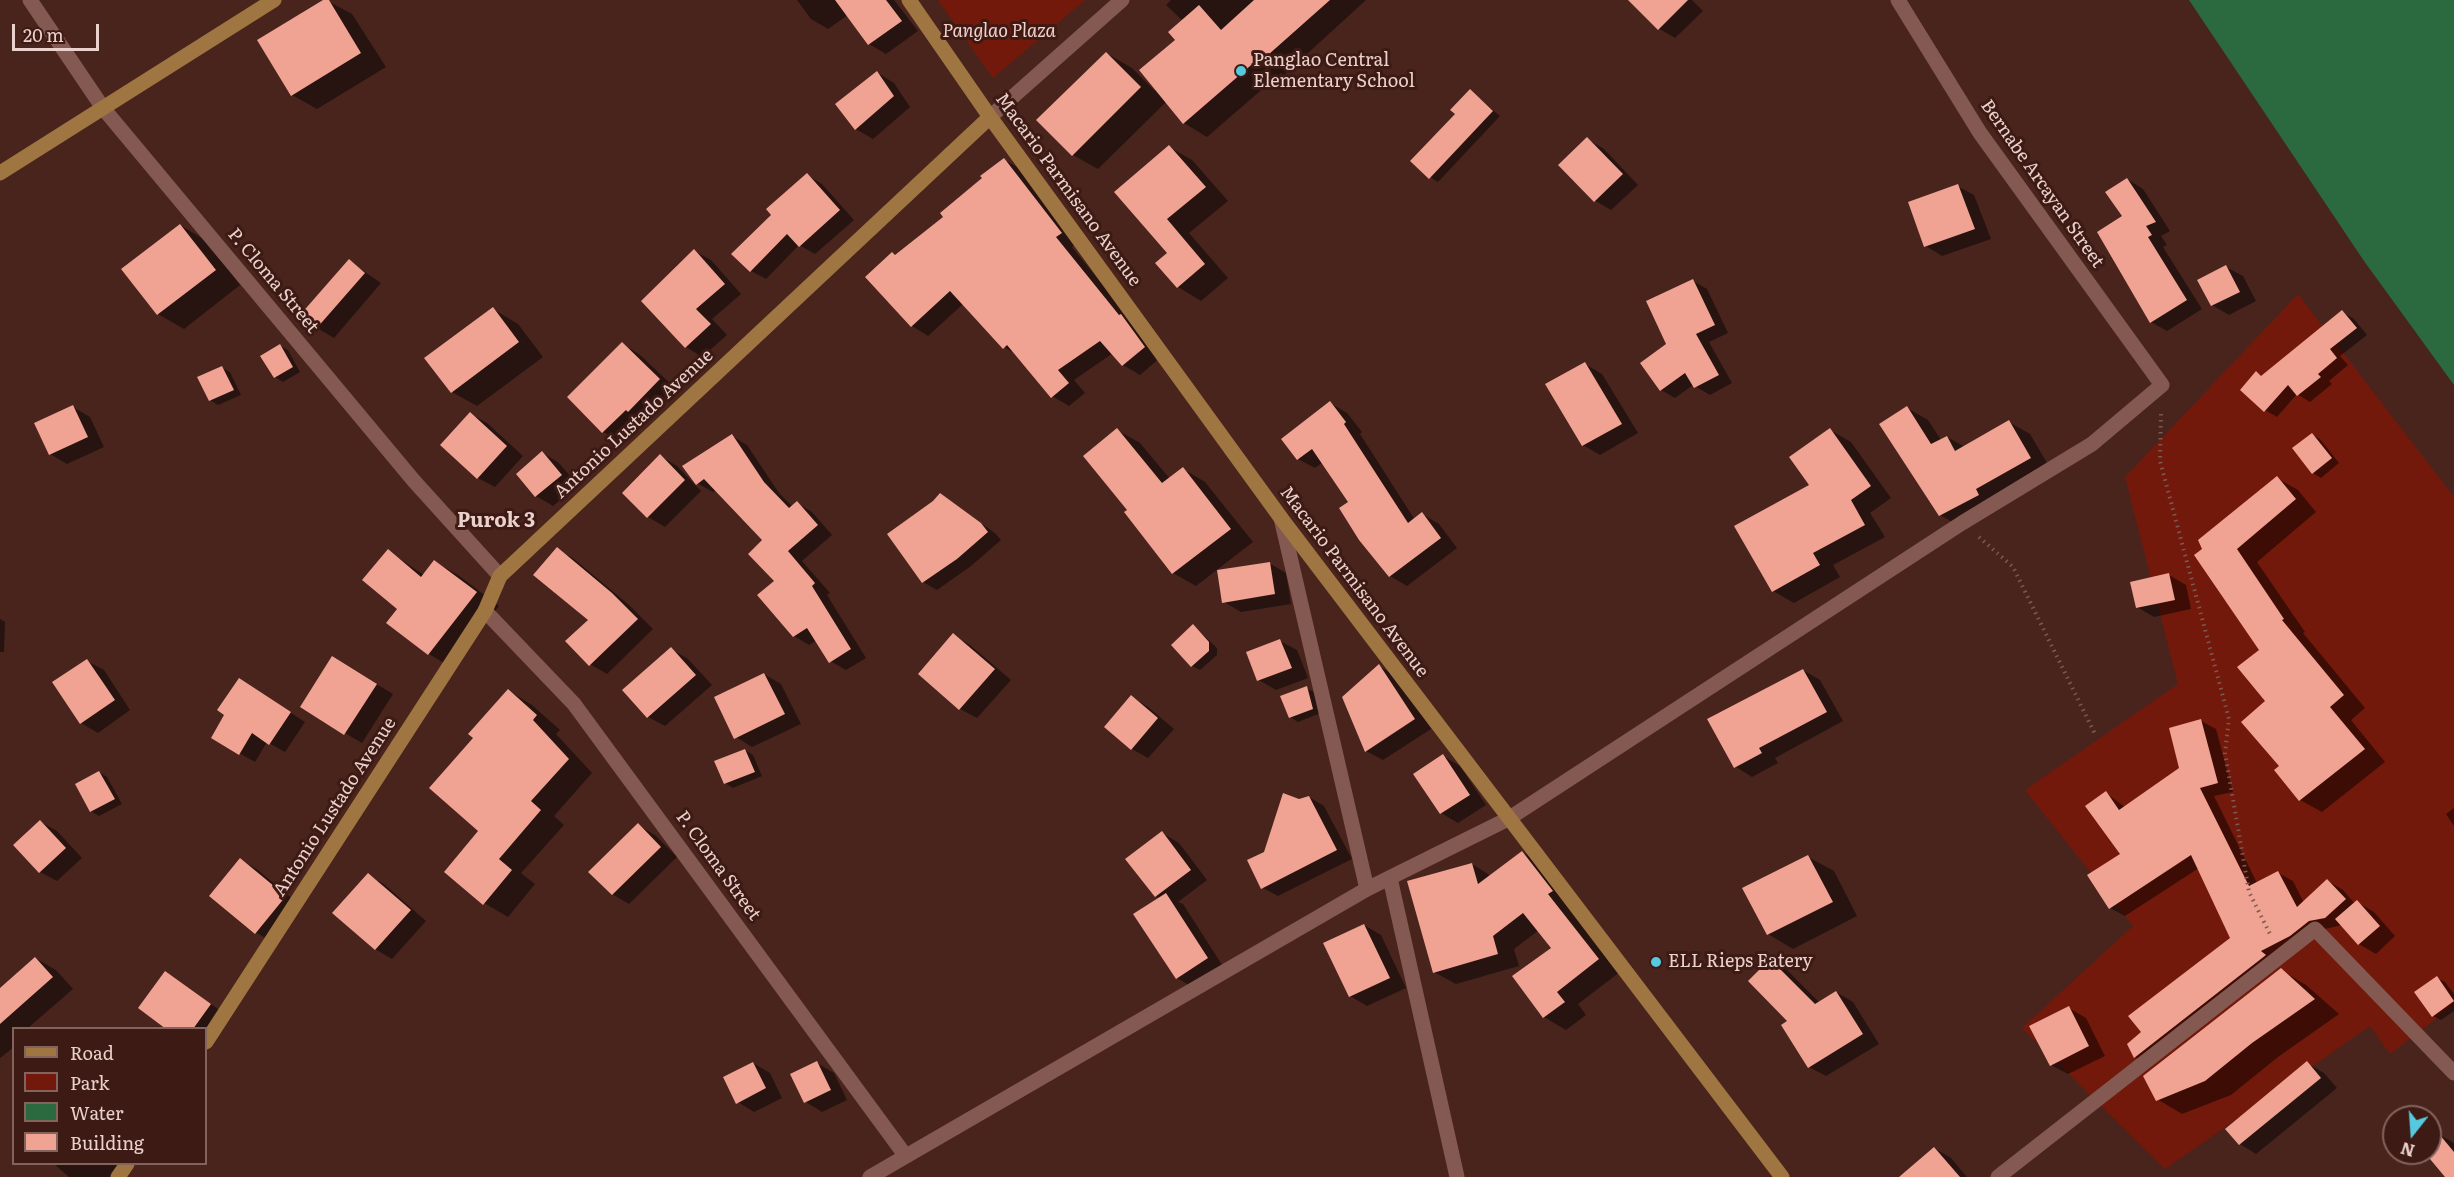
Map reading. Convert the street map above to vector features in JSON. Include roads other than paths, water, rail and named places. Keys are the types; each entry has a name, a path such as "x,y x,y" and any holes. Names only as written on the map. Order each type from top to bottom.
{"street":[{"name":"P. Cloma Street","path":"30,0 103,108 406,472 500,576"},
{"path":"0,173 274,0"},
{"name":"Macario Parmisano Avenue","path":"909,0 990,117 1281,518 1782,1177"},
{"name":"Antonio Lustado Avenue","path":"207,1040 485,611 500,576 990,117 1122,0"},
{"name":"Bernabe Arcayan Street","path":"1508,819 1962,523 2092,444 2163,385 1980,133 1898,0"},
{"path":"1281,518 1367,889"},
{"name":"P. Cloma Street","path":"485,611 574,704 905,1155"},
{"path":"870,1177 1367,889 1508,819"},
{"path":"1390,878 1457,1177"},
{"path":"1998,1177 2315,929 2454,1073"}],"water":[{"path":"2189,0 2454,0 2454,385 2364,261"}],"place":[{"name":"Panglao Central Elementary School","path":"1241,71"},
{"name":"ELL Rieps Eatery","path":"1656,962"}],"district":[{"name":"Purok 3","path":"496,521"}],"park label":[{"name":"Panglao Plaza","path":"999,32"}]}
